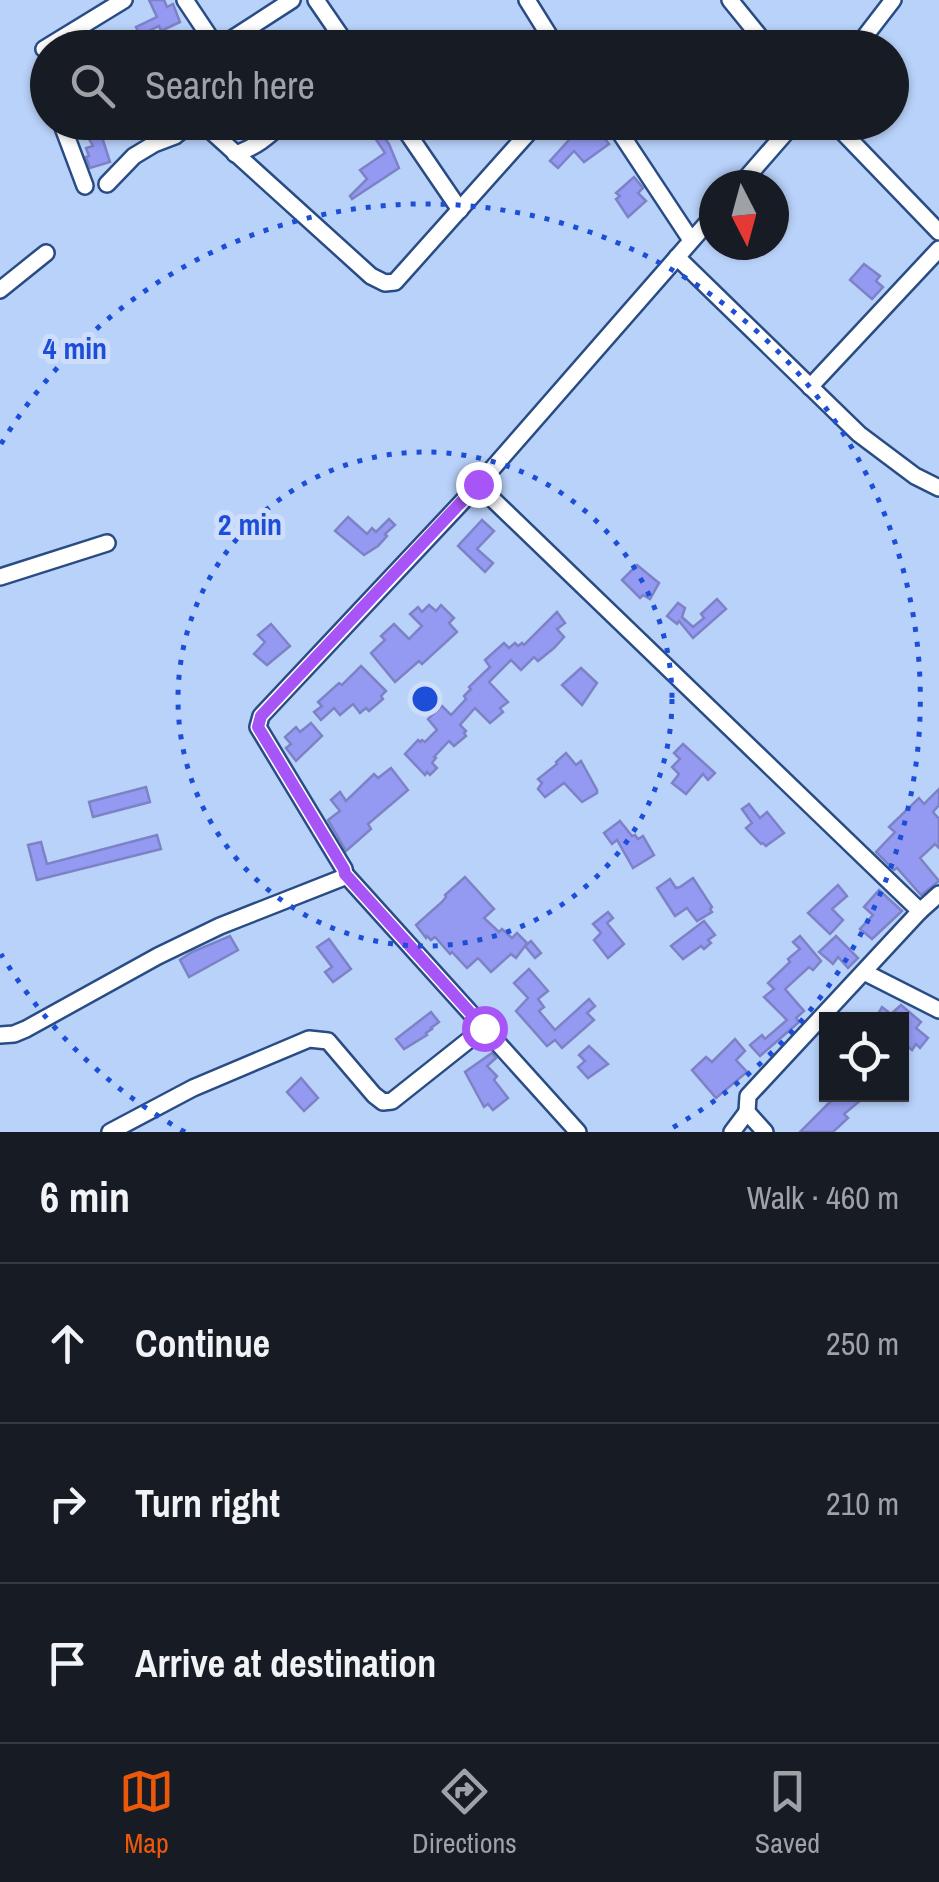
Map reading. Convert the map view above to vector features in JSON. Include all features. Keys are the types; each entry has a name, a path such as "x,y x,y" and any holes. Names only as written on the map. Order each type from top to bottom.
{"street":[{"path":"75,30 124,0"},
{"path":"185,0 205,30"},
{"path":"245,30 292,0"},
{"path":"316,0 336,30"},
{"path":"528,0 546,30"},
{"path":"730,0 754,30"},
{"path":"870,30 894,0"},
{"path":"67,140 84,186"},
{"path":"107,184 134,156 164,140"},
{"path":"220,140 371,276 385,283 396,282 522,140"},
{"path":"235,154 264,140"},
{"path":"412,140 460,210"},
{"path":"626,140 692,240"},
{"path":"753,170 779,140"},
{"path":"850,140 939,232"},
{"path":"578,1132 345,874 258,727 259,721 478,484 699,232"},
{"path":"810,387 939,249"},
{"path":"0,290 46,253"},
{"path":"677,257 859,434 915,476 939,488"},
{"path":"478,484 920,910"},
{"path":"0,577 107,543"},
{"path":"0,1035 26,1029 220,926 345,874"},
{"path":"732,1132 746,1112 748,1096 939,894"},
{"path":"864,972 939,1010"},
{"path":"110,1132 193,1088 309,1039 328,1041 374,1095 383,1102 392,1101 484,1028"},
{"path":"746,1112 764,1132"}],"building":[{"path":"149,0 164,0 167,7 173,4 180,22 163,30 159,26 138,30 136,27 157,17"},
{"path":"90,140 103,140 110,162 90,168 86,148 93,146"},
{"path":"376,140 386,140 399,168 352,199 350,196 367,179 360,170 385,153"},
{"path":"569,140 606,140 609,144 584,162 574,151 558,168 550,161"},
{"path":"634,177 643,188 638,193 646,201 628,217 616,193"},
{"path":"864,264 880,276 876,281 883,287 872,299 850,280"},
{"path":"348,517 367,534 372,528 376,532 389,519 395,525 378,546 364,555 335,531"},
{"path":"482,520 494,531 477,549 493,563 485,572 458,546"},
{"path":"637,565 659,583 650,599 643,595 640,598 622,580"},
{"path":"717,599 726,609 693,638 679,621 677,624 667,616 678,603 685,608 682,617 693,627"},
{"path":"429,605 436,611 441,605 454,618 449,623 457,632 395,682 371,653 394,624 409,639 422,626 410,614 418,607 422,612"},
{"path":"557,612 565,623 557,629 564,637 538,661 534,657 521,670 511,660 489,682 508,702 500,708 503,712 490,723 475,708 460,725 466,736 454,746 449,741 434,757 432,763 437,768 425,775 405,754 418,740 425,742 437,730 428,719 442,706 451,715 466,699 469,687 490,667 485,660 504,643 509,648 515,643 524,645"},
{"path":"271,624 290,646 267,665 254,654 265,642 258,635"},
{"path":"361,666 386,691 383,699 360,713 353,704 340,715 334,708 321,720 314,712 322,706 318,702"},
{"path":"581,668 597,683 582,705 562,685"},
{"path":"311,723 322,736 296,761 286,748 291,744 285,737 296,727 300,732"},
{"path":"683,744 715,773 708,780 703,774 686,794 672,783 679,774 672,767 680,759 674,753"},
{"path":"566,753 576,765 581,761 597,790 582,802 564,783 545,797 538,789 542,783 538,779"},
{"path":"391,768 408,790 368,824 371,829 346,851 328,820 340,811 331,800 340,792 346,801 374,774 378,778"},
{"path":"146,787 150,802 93,817 89,802"},
{"path":"939,789 939,805 933,812 939,819 939,848 935,844 920,858 939,881 921,895 876,852 895,832 889,827 919,798 924,804"},
{"path":"749,804 760,818 767,812 784,833 766,846 761,844 746,828 752,823 742,809"},
{"path":"620,821 632,836 643,836 654,855 633,868 617,840 612,844 604,833"},
{"path":"157,835 161,849 37,880 28,845 41,842 47,864"},
{"path":"465,877 494,909 484,918 499,932 502,929 512,938 517,933 527,943 516,958 511,954 491,972 478,958 467,968 435,937 426,938 416,925"},
{"path":"693,878 712,907 712,912 697,921 687,908 675,916 657,888 670,879 676,888 680,887"},
{"path":"838,885 847,896 832,909 843,920 830,934 808,913"},
{"path":"879,890 902,911 872,939 860,929 873,915 864,907"},
{"path":"608,912 613,918 607,923 624,944 608,958 594,940 601,933 593,924"},
{"path":"704,921 715,935 708,940 711,943 683,959 671,946"},
{"path":"230,936 238,950 189,977 180,960"},
{"path":"800,936 821,961 785,989 804,1011 796,1018 799,1022 760,1056 750,1045 762,1035 765,1039 787,1020 764,997 774,989 768,983 800,949 793,942"},
{"path":"836,936 858,958 848,968 838,957 833,964 819,952"},
{"path":"329,939 351,969 333,982 325,972 332,967 317,947"},
{"path":"531,941 541,953 535,958 525,946"},
{"path":"529,969 548,991 538,999 544,1007 539,1011 555,1030 589,999 595,1006 587,1013 594,1020 562,1048 555,1040 547,1046 516,1011 528,998 514,983"},
{"path":"901,1005 921,1022 916,1028 928,1038 920,1048 916,1044 912,1050 909,1047 909,1012 893,1012"},
{"path":"431,1012 439,1022 404,1049 396,1039"},
{"path":"735,1039 745,1051 736,1060 747,1072 716,1098 692,1070 706,1057 712,1062"},
{"path":"589,1046 608,1064 588,1078 578,1067 585,1061 579,1055"},
{"path":"492,1053 496,1058 487,1066 508,1098 493,1110 488,1104 484,1107 465,1072"},
{"path":"301,1078 318,1098 304,1111 287,1092"},
{"path":"830,1102 859,1102 844,1114 848,1118 833,1132 800,1132"}],"route":[{"path":"478,484 261,716 258,727 345,874 484,1028"}]}
